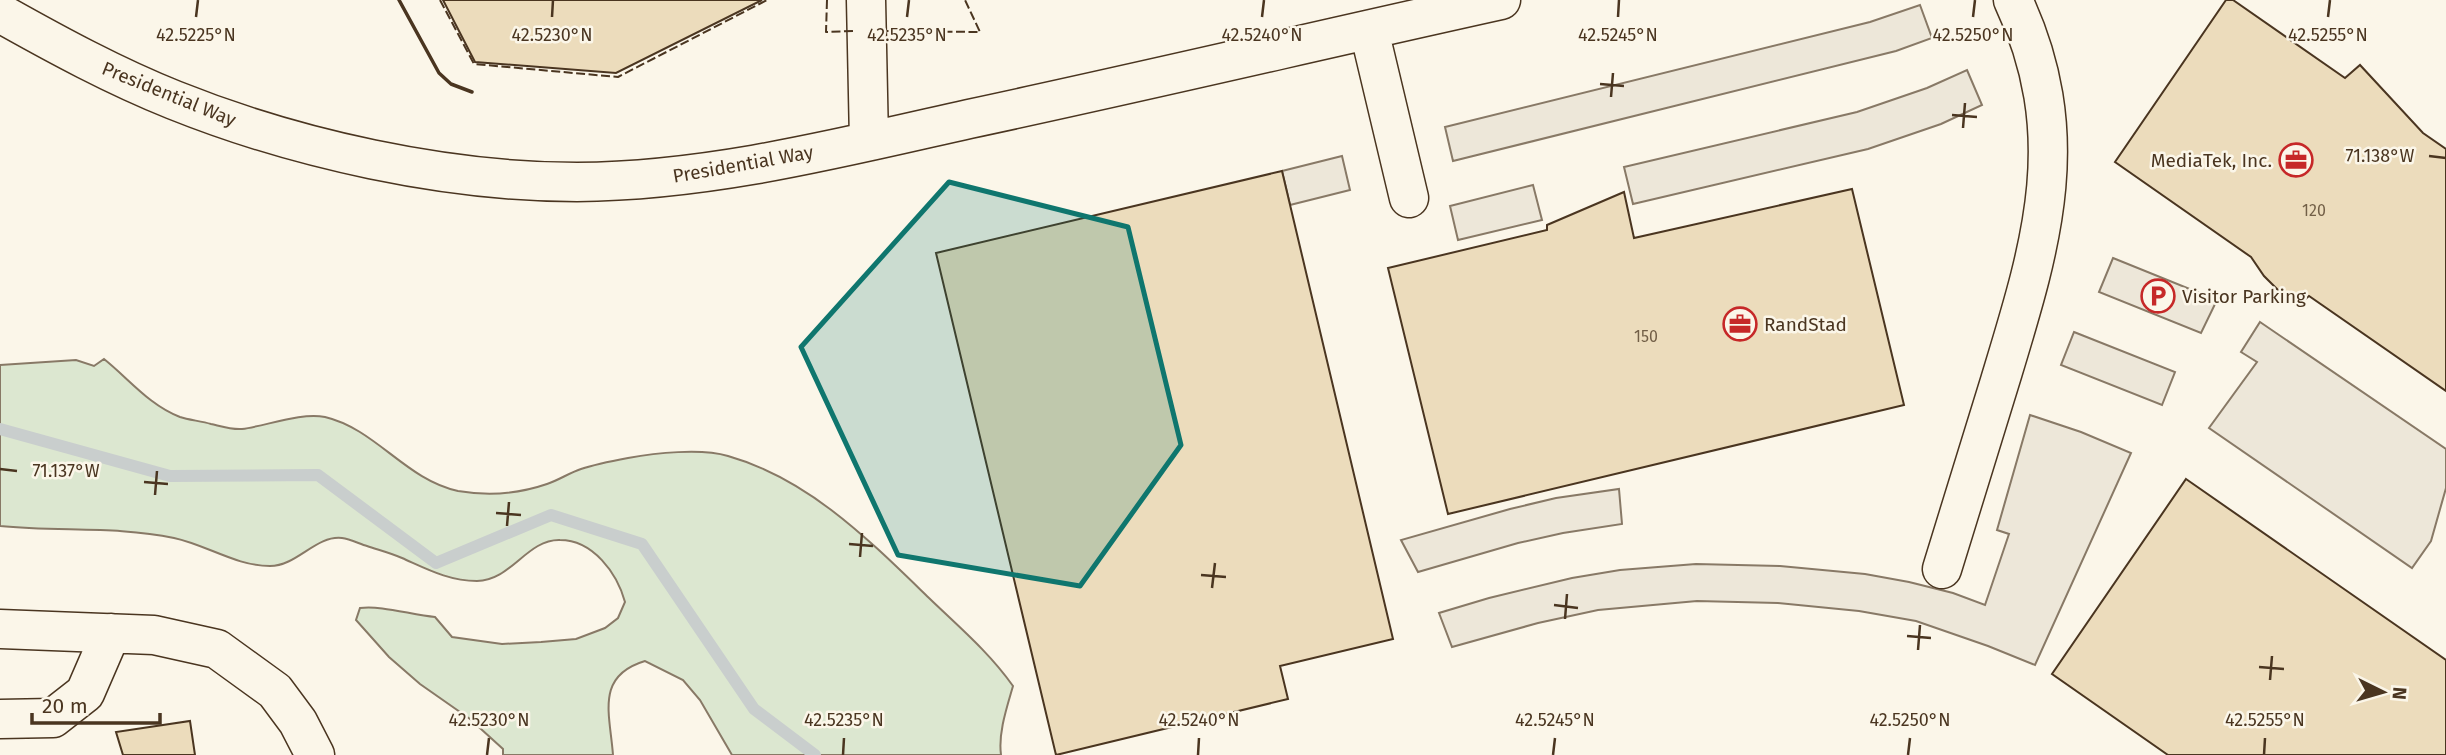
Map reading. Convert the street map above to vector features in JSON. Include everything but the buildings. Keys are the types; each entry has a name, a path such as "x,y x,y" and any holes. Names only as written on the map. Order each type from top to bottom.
{"street":[{"path":"866,0 869,141"},
{"name":"Presidential Way","path":"0,13 96,65 174,100 266,132 442,171 562,181 636,180 722,170 869,141 1502,0"},
{"path":"1942,569 2028,289 2048,182 2049,133 2044,90 2028,32 2013,0"},
{"path":"1369,30 1409,198"},
{"path":"0,629 154,635 217,649 275,691 298,722 315,755"},
{"path":"0,719 53,718 85,693 111,633"}],"highlighted area":[{"path":"949,182 1128,227 1181,445 1080,586 898,555 801,347"}],"green space":[{"path":"104,359 149,399 180,417 238,429 295,418 325,417 360,432 422,476 458,491 492,494 525,490 592,466 664,453 717,454 757,466 785,480 836,514 884,555 994,662 1013,686 1002,729 1001,755 732,755 700,700 683,680 645,661 618,676 612,687 609,711 613,755 503,755 503,749 470,719 420,684 389,657 356,620 360,608 387,609 435,617 452,637 502,644 576,639 605,628 618,618 625,602 616,580 602,560 572,541 548,541 500,574 477,581 438,574 394,555 342,538 324,541 289,561 270,566 245,563 186,541 153,534 0,526 0,365 76,360 94,366"}],"shaded area":[{"path":"1920,5 1932,38 1896,51 1453,161 1445,127 1870,22"},
{"path":"1967,70 1982,105 1941,124 1868,149 1633,204 1624,167 1857,112 1927,88"},
{"path":"1342,156 1350,190 1290,205 1282,171"},
{"path":"1533,185 1542,220 1458,240 1450,206"},
{"name":"Visitor Parking","path":"2113,258 2217,300 2201,333 2099,292"},
{"path":"2260,322 2446,449 2446,488 2431,541 2412,568 2209,428 2257,362 2241,352"},
{"path":"2074,332 2175,372 2162,405 2061,365"},
{"path":"2030,415 2131,453 2035,665 1916,621 1859,611 1778,603 1697,601 1598,610 1538,623 1452,647 1439,613 1572,578 1620,570 1696,564 1780,566 1865,574 1953,593 1985,605 2009,534 1997,530"},
{"path":"1619,489 1622,524 1518,543 1418,572 1401,540 1556,498"}],"waterway":[{"path":"0,429 170,476 318,475 436,563 551,515 642,544 754,709 815,755"}],"fence":[{"path":"440,0 474,64 618,77 767,0"},
{"path":"827,0 826,32 853,31"},
{"path":"881,31 980,32 965,0"}],"wall":[{"path":"399,0 439,73 451,84 472,92"}],"place":[{"name":"MediaTek, Inc.","path":"2296,160"},
{"name":"Visitor Parking","path":"2158,296"},
{"name":"RandStad","path":"1740,324"}]}
